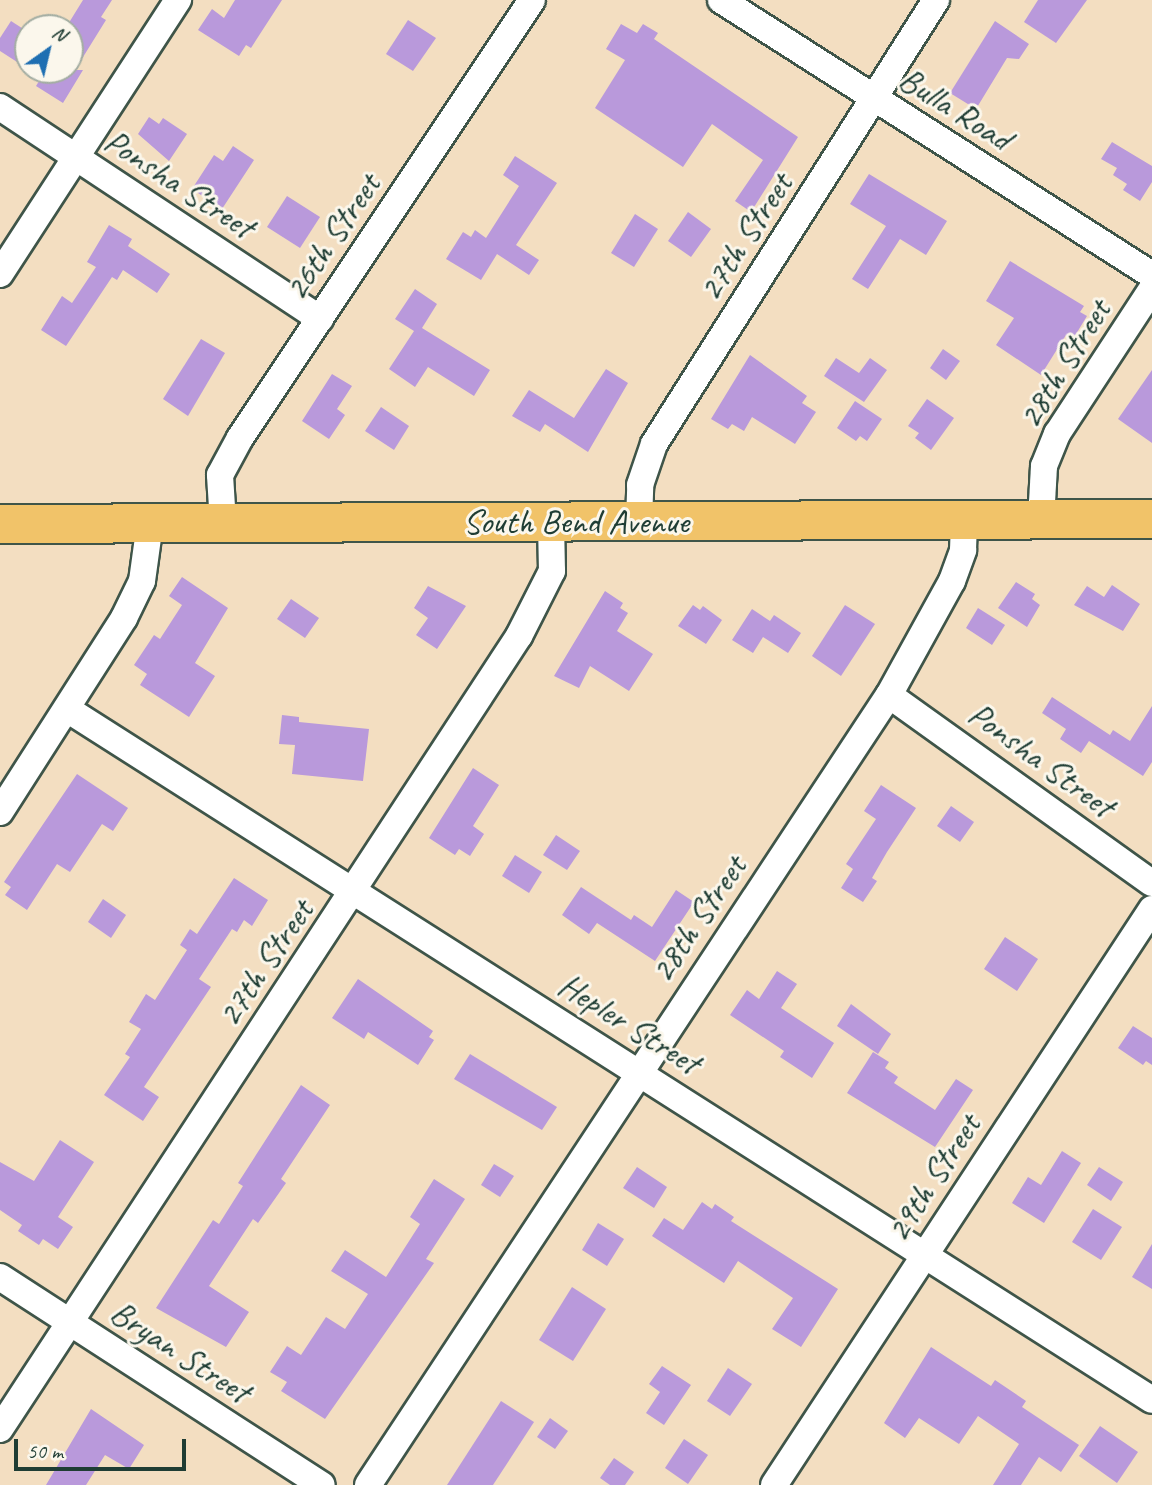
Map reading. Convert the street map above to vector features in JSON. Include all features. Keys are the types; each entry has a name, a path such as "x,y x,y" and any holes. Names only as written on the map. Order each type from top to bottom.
{"main road":[{"name":"South Bend Avenue","path":"0,524 1152,520"}],"street":[{"path":"0,274 178,0"},
{"name":"26th Street","path":"223,523 220,475 532,0"},
{"name":"Bulla Road","path":"721,0 1152,275"},
{"name":"27th Street","path":"639,522 640,485 654,444 876,100 936,0"},
{"name":"Ponsha Street","path":"0,107 320,319"},
{"name":"28th Street","path":"1041,520 1044,466 1057,434 1152,289"},
{"name":"28th Street","path":"368,1485 889,695 952,581 963,550 964,520"},
{"name":"27th Street","path":"0,1429 355,891 543,596 552,571 551,522"},
{"path":"0,812 67,709 142,581 150,523"},
{"name":"Ponsha Street","path":"889,695 1152,883"},
{"name":"Hepler Street","path":"67,709 1152,1400"},
{"name":"29th Street","path":"774,1485 1152,909"},
{"name":"Bryan Street","path":"0,1277 322,1485"}],"building":[{"path":"83,0 112,0 101,17 106,20 84,55 84,14 74,14"},
{"path":"235,0 282,0 251,48 246,45 239,56 198,30 212,9 224,18"},
{"path":"1038,0 1087,0 1056,43 1024,22"},
{"path":"408,20 436,38 413,71 386,54"},
{"path":"11,21 14,23 14,60 0,51 0,38"},
{"path":"995,21 1029,44 1019,59 1007,58 976,109 950,93"},
{"path":"621,24 637,33 643,24 658,33 654,39 798,137 751,212 735,201 763,160 712,124 683,167 595,108 625,60 606,49"},
{"path":"37,84 75,84 63,103 36,86"},
{"path":"149,117 159,124 163,118 187,134 169,161 138,134"},
{"path":"1112,142 1152,166 1152,182 1140,201 1123,190 1127,184 1113,175 1117,168 1101,159"},
{"path":"233,146 254,160 222,209 192,189 214,155 223,161"},
{"path":"515,156 557,183 516,245 539,260 529,275 497,254 481,280 446,259 463,232 471,237 475,230 486,238 519,186 503,175"},
{"path":"869,174 947,221 926,255 900,239 868,289 852,279 886,226 850,204"},
{"path":"287,196 320,217 300,248 267,227"},
{"path":"688,212 711,229 691,257 668,241"},
{"path":"635,214 658,229 634,267 611,253"},
{"path":"109,225 132,239 128,246 170,274 157,293 123,270 117,280 112,277 66,346 41,330 62,296 72,303 96,267 87,262"},
{"path":"1010,261 1084,306 1080,312 1087,316 1073,339 1066,335 1041,375 996,345 1014,318 986,301"},
{"path":"415,289 437,304 422,328 490,370 474,396 428,367 415,387 389,369 414,331 395,319"},
{"path":"201,339 225,353 188,416 163,399"},
{"path":"943,349 960,361 946,380 930,368"},
{"path":"750,355 807,396 802,403 816,412 795,444 752,417 744,431 732,424 728,429 711,419"},
{"path":"836,358 859,373 870,358 887,370 864,402 824,376"},
{"path":"606,369 628,383 588,452 545,424 540,432 512,416 529,390 574,418"},
{"path":"1152,370 1152,443 1118,419"},
{"path":"332,374 352,386 337,409 345,415 329,439 302,421"},
{"path":"927,399 954,418 931,450 915,438 919,433 908,426"},
{"path":"855,401 882,419 867,441 860,436 856,441 837,428"},
{"path":"381,407 409,426 394,450 365,431"},
{"path":"182,577 228,608 195,663 215,676 189,717 140,685 147,674 134,665 154,635 160,639 182,605 169,596"},
{"path":"1016,582 1035,594 1032,599 1040,605 1027,627 998,608"},
{"path":"1112,585 1140,604 1123,631 1074,605 1087,586 1104,597"},
{"path":"428,586 466,606 437,649 416,635 428,618 414,608"},
{"path":"605,591 623,603 620,608 628,613 617,631 653,654 629,691 590,666 579,688 554,676"},
{"path":"291,599 319,618 305,638 277,619"},
{"path":"693,605 700,610 703,606 722,620 706,644 678,626"},
{"path":"845,605 875,624 841,676 812,656"},
{"path":"978,608 1005,625 992,645 966,628"},
{"path":"752,609 770,621 774,615 801,633 788,653 763,637 753,653 732,640"},
{"path":"1052,697 1110,735 1113,730 1130,741 1152,706 1152,762 1143,776 1089,741 1081,753 1060,739 1066,729 1042,713"},
{"path":"282,715 299,717 299,722 369,729 363,781 292,774 295,745 279,744"},
{"path":"473,768 499,785 473,826 484,834 470,856 459,849 455,855 429,838"},
{"path":"77,774 128,808 113,831 102,824 70,872 57,864 27,910 5,895 11,887 4,882"},
{"path":"881,785 916,808 872,878 877,881 863,902 841,888 853,869 846,864 876,819 864,811"},
{"path":"951,806 974,822 960,842 937,826"},
{"path":"556,835 580,851 567,870 543,855"},
{"path":"515,855 542,872 529,893 502,876"},
{"path":"234,878 268,900 252,926 244,920 237,932 232,929 199,979 211,987 144,1087 159,1097 143,1121 104,1095 130,1057 125,1054 141,1029 129,1022 146,994 155,1000 187,950 180,945 190,929 197,934"},
{"path":"581,887 631,920 634,915 652,927 676,890 694,902 655,961 597,923 589,934 562,915"},
{"path":"103,899 126,915 111,938 88,922"},
{"path":"1005,937 1038,959 1017,991 984,969"},
{"path":"777,971 797,984 781,1008 834,1043 812,1078 780,1057 784,1051 730,1015 747,990 759,999"},
{"path":"358,979 433,1031 429,1037 434,1040 418,1065 368,1032 364,1039 332,1018"},
{"path":"851,1004 891,1034 878,1054 837,1026"},
{"path":"1133,1026 1152,1038 1152,1065 1146,1061 1143,1065 1118,1048"},
{"path":"873,1052 889,1062 885,1068 898,1077 894,1083 935,1110 956,1079 973,1090 935,1147 847,1093"},
{"path":"470,1054 557,1107 542,1130 454,1079"},
{"path":"301,1085 330,1105 281,1179 286,1183 258,1223 253,1219 209,1286 249,1312 226,1347 156,1308 213,1220 219,1224 243,1186 238,1183"},
{"path":"60,1140 94,1162 58,1217 73,1227 58,1249 43,1239 39,1245 18,1231 22,1225 0,1210 0,1162 34,1181"},
{"path":"1062,1151 1081,1163 1044,1223 1012,1203 1028,1177 1041,1185"},
{"path":"494,1164 514,1176 500,1197 481,1185"},
{"path":"637,1167 667,1187 654,1208 623,1188"},
{"path":"1099,1167 1123,1182 1111,1201 1087,1185"},
{"path":"434,1179 465,1199 426,1259 434,1263 325,1419 281,1391 287,1382 270,1372 287,1346 301,1355 326,1317 345,1329 368,1294 331,1271 345,1250 386,1277 420,1224 410,1217"},
{"path":"702,1202 712,1209 715,1204 734,1217 731,1221 838,1289 801,1347 772,1329 793,1298 738,1261 724,1283 652,1236 664,1218 683,1230"},
{"path":"1093,1209 1122,1227 1101,1260 1072,1242"},
{"path":"598,1223 624,1239 607,1266 582,1250"},
{"path":"1152,1244 1152,1289 1132,1277"},
{"path":"572,1287 606,1309 573,1361 539,1340"},
{"path":"931,1347 991,1386 995,1380 1026,1401 1022,1407 1079,1445 1061,1472 1039,1457 1021,1485 993,1485 1019,1444 978,1416 959,1444 919,1418 905,1438 884,1423"},
{"path":"662,1366 691,1385 664,1425 646,1413 660,1392 649,1384"},
{"path":"728,1368 752,1384 730,1416 707,1401"},
{"path":"501,1401 534,1422 493,1485 447,1485"},
{"path":"91,1409 144,1445 129,1469 105,1455 86,1485 46,1485"},
{"path":"550,1418 568,1431 555,1449 537,1437"},
{"path":"1100,1426 1138,1452 1117,1483 1079,1456"},
{"path":"684,1439 708,1455 688,1484 665,1468"},
{"path":"614,1458 634,1472 625,1485 610,1485 600,1478"}]}
